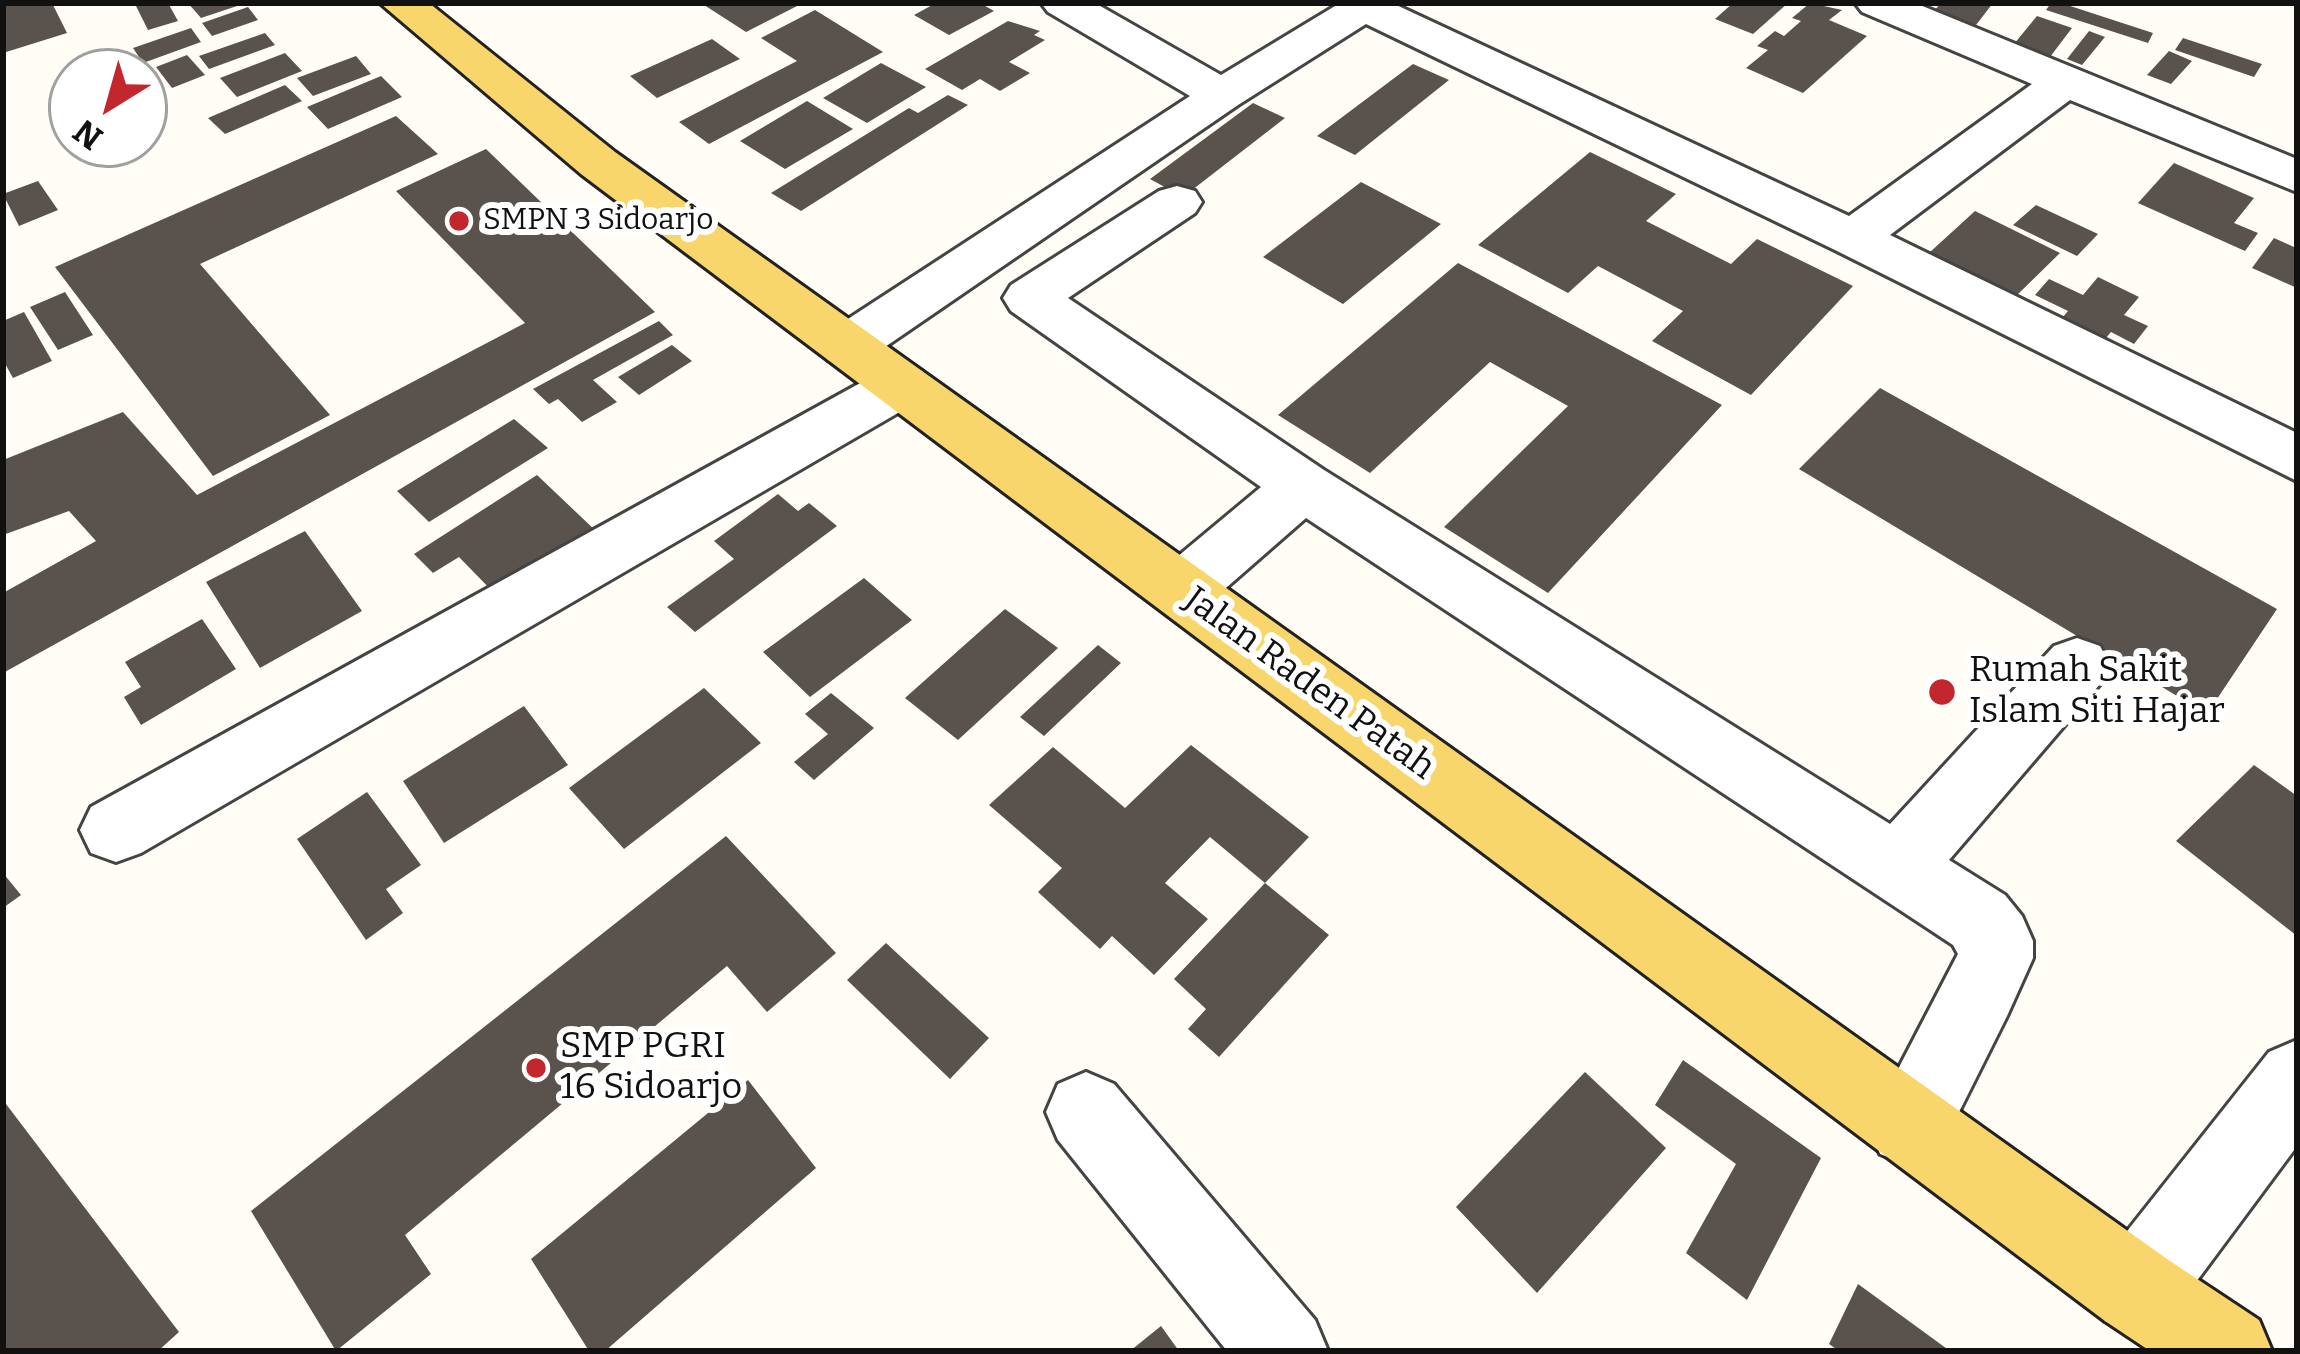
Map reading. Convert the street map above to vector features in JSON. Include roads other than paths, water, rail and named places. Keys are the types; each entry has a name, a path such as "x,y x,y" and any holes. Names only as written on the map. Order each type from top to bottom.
{"main road":[{"name":"Jalan Raden Patah","path":"402,3 598,164 2136,1291 2228,1351"}],"street":[{"path":"1877,3 2297,177"},
{"path":"847,346 1222,95 1368,5 1853,238 2297,459"},
{"path":"1094,9 1222,95"},
{"path":"1853,238 2065,81"},
{"path":"1177,202 1030,298 1303,486 1978,920 1996,941 1995,958 1980,990 1909,1125"},
{"path":"116,830 902,386"},
{"path":"1181,590 1303,486"},
{"path":"1897,868 2077,665"},
{"path":"2136,1291 2297,1080"},
{"path":"1086,1112 1284,1351"}],"place":[{"name":"SMPN 3 Sidoarjo","path":"459,221"},
{"name":"Rumah Sakit Islam Siti Hajar","path":"1942,692"},
{"name":"SMP PGRI 16 Sidoarjo","path":"536,1068"}]}
